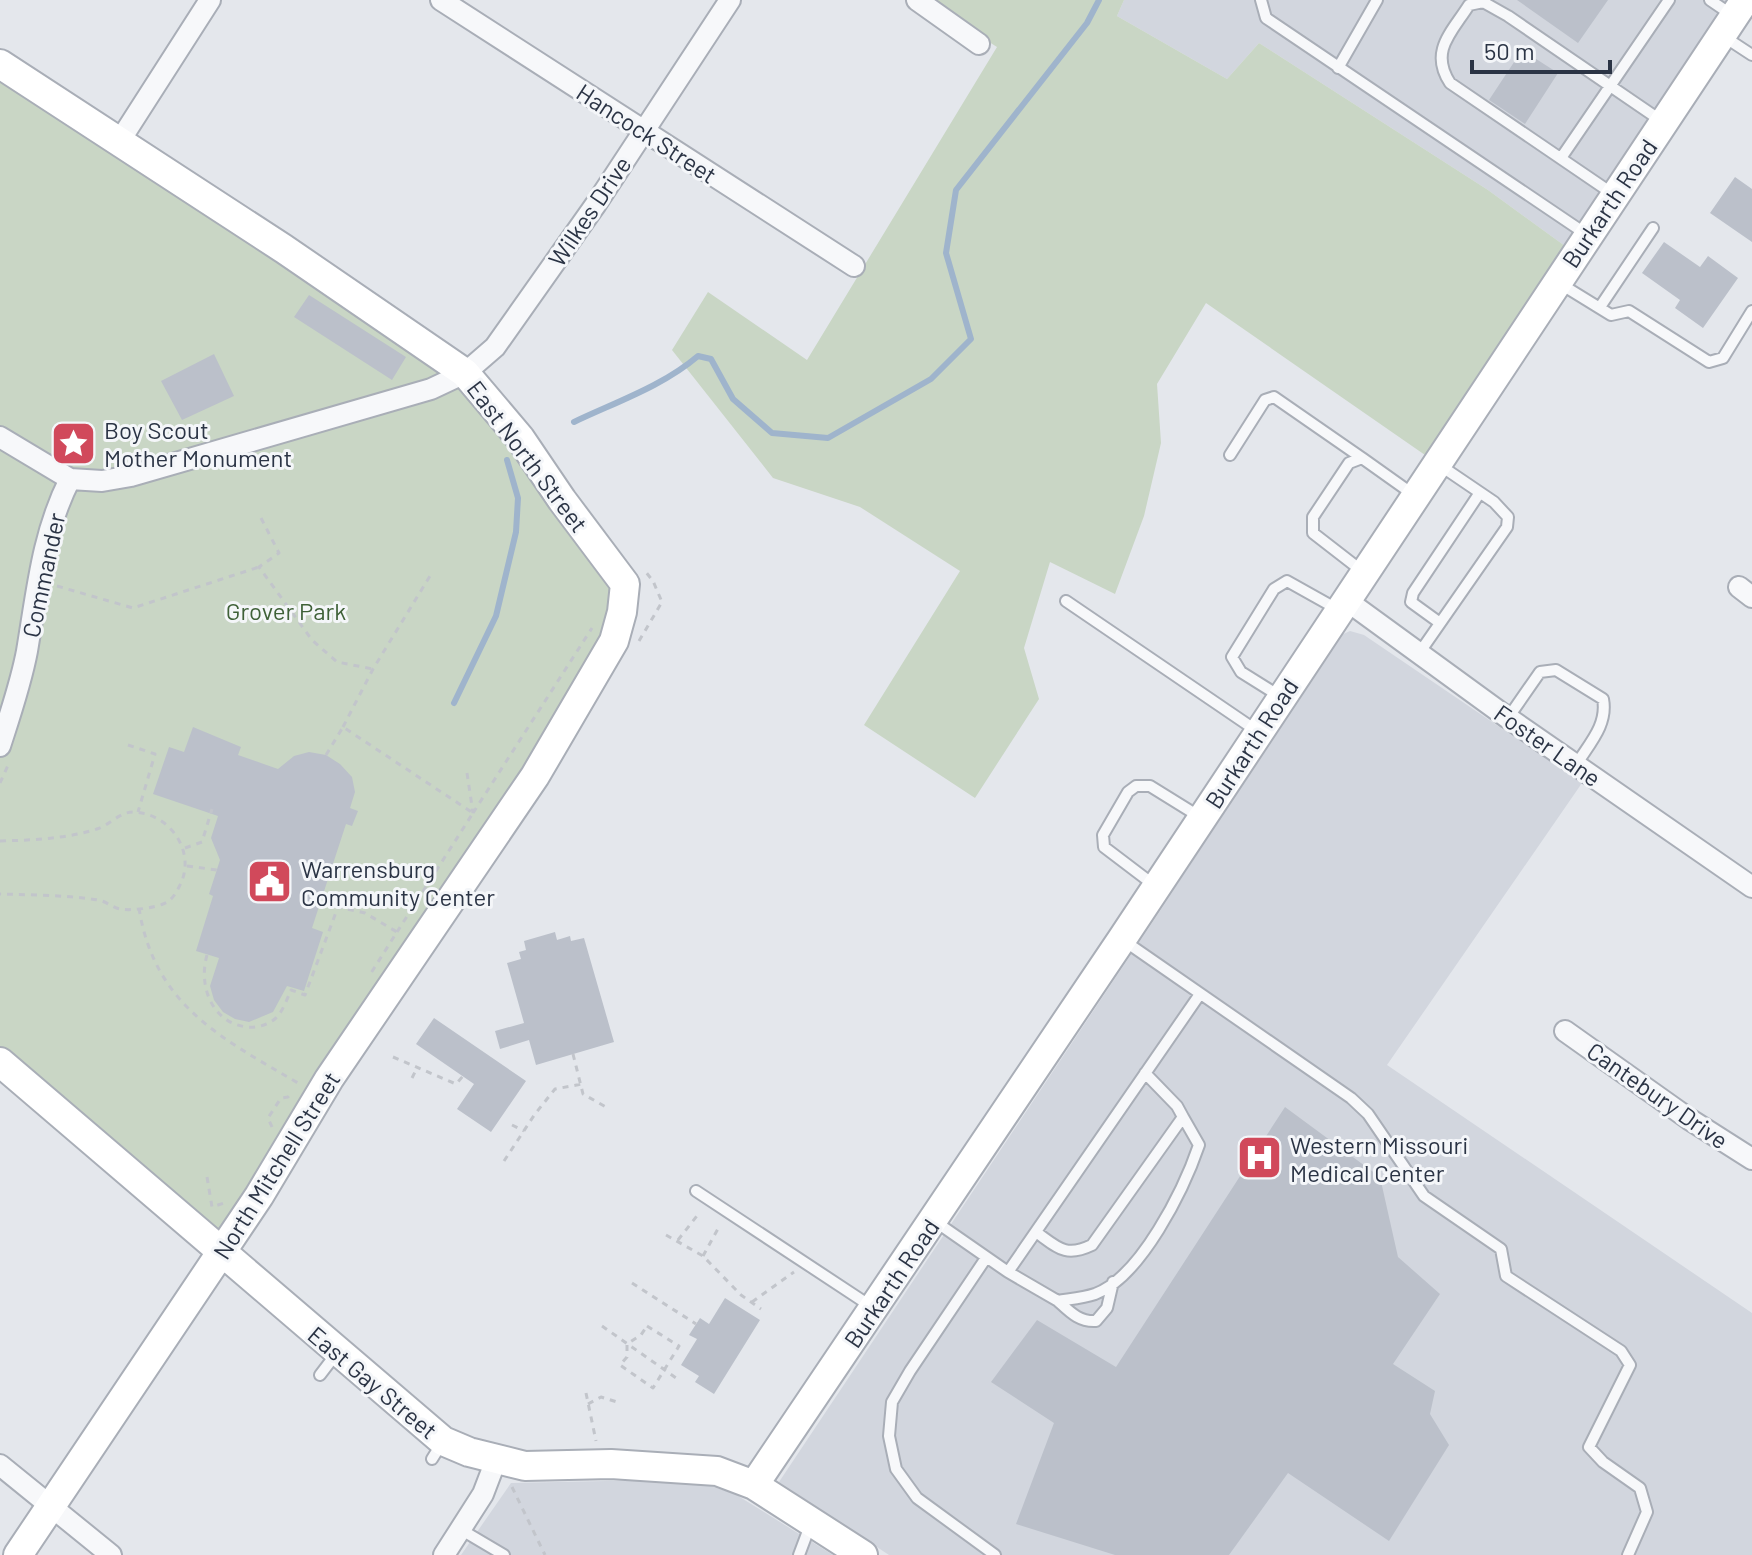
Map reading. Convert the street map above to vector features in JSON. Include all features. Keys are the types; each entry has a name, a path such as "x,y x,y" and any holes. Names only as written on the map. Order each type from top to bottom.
{"main road":[{"name":"Burkarth Road","path":"754,1485 934,1221 1663,122 1739,13"},
{"name":"East North Street","path":"0,64 284,249 465,373 520,438 625,584 614,641 535,776"},
{"name":"North Mitchell Street","path":"18,1555 259,1196 329,1079 535,776"},
{"name":"East Gay Street","path":"0,1062 337,1352 438,1450 469,1452 525,1466 602,1464 717,1471 754,1485 863,1555"}],"street":[{"path":"119,142 210,0"},
{"name":"Hancock Street","path":"441,0 854,266"},
{"name":"Wilkes Drive","path":"465,373 495,347 596,204 730,0"},
{"path":"917,0 979,44"},
{"name":"Commander","path":"0,746 26,655 48,531 70,479 102,481 131,476 431,389 465,373"},
{"path":"0,437 70,479"},
{"name":"Foster Lane","path":"1342,605 1420,652 1508,718 1752,887"},
{"name":"Cantebury Drive","path":"1565,1031 1689,1119 1752,1159"},
{"path":"444,1555 483,1494 496,1460"},
{"path":"0,1465 111,1555"}],"lane":[{"path":"1261,0 1266,18 1588,235"},
{"path":"1338,68 1377,0"},
{"path":"1561,158 1669,0"},
{"path":"1710,0 1739,13 1752,55"},
{"path":"1615,195 1450,83 1441,69 1440,50 1469,5 1483,2 1508,16 1663,122"},
{"path":"1600,307 1653,228"},
{"path":"1557,282 1611,315 1629,311 1709,362 1723,358 1752,311"},
{"path":"1230,455 1265,400 1274,397 1415,496"},
{"path":"1362,458 1349,463 1313,517 1313,533 1364,572"},
{"path":"1420,652 1507,527 1508,517 1494,502 1436,463"},
{"path":"1440,623 1411,602 1413,593 1479,494"},
{"path":"1281,698 1241,672 1232,657 1274,589 1287,581 1342,605"},
{"path":"1066,601 1258,732"},
{"path":"1508,718 1540,672 1556,670 1603,699 1603,723 1576,765"},
{"path":"1156,887 1104,847 1103,835 1128,792 1136,786 1150,786 1202,818"},
{"path":"1122,939 1351,1098 1368,1114 1424,1196 1501,1249 1506,1276 1621,1351 1630,1365 1589,1447 1603,1462 1640,1488 1647,1512 1628,1555"},
{"path":"1008,1272 1200,994"},
{"path":"1058,1301 1096,1294 1125,1274 1161,1225 1187,1179 1199,1145 1177,1106 1145,1073"},
{"path":"1036,1232 1061,1250 1077,1253 1092,1245 1183,1117"},
{"path":"696,1191 874,1308"},
{"path":"934,1221 1087,1322 1096,1321 1107,1308 1113,1282"},
{"path":"986,1258 892,1402 889,1436 896,1469 917,1498 995,1555"},
{"path":"320,1375 337,1352"},
{"path":"799,1555 812,1522"},
{"path":"460,1529 504,1555"}],"path":[{"path":"65,587 133,608 259,567 279,553 261,518"},
{"path":"259,567 312,640 337,662 373,669"},
{"path":"639,642 662,602 653,581 644,570"},
{"path":"326,755 373,669 430,576"},
{"path":"365,983 593,627"},
{"path":"343,727 473,813"},
{"path":"128,745 155,754 138,812"},
{"path":"467,773 473,813"},
{"path":"185,848 202,842 212,809"},
{"path":"0,841 45,840 100,828 121,815 138,812 177,835 185,848 187,866 175,896 164,903 139,908 119,909 102,900 0,894"},
{"path":"187,866 217,870"},
{"path":"207,955 204,974 211,1004 221,1017 235,1025 254,1027 268,1023 279,1015 291,990 305,995 338,907 365,913 397,932"},
{"path":"139,908 147,941 175,996 210,1029 300,1084 288,1097 281,1098 268,1118 273,1132"},
{"path":"573,1054 583,1094 606,1107"},
{"path":"393,1057 456,1084 463,1076"},
{"path":"412,1078 417,1068"},
{"path":"504,1161 555,1089 582,1084"},
{"path":"512,1125 524,1131"},
{"path":"207,1177 212,1207 223,1205 232,1193"},
{"path":"678,1241 700,1212 721,1226 703,1256"},
{"path":"666,1235 703,1256 741,1295 761,1309"},
{"path":"752,1302 796,1270"},
{"path":"632,1283 696,1324"},
{"path":"602,1326 679,1380"},
{"path":"647,1326 679,1346 653,1388 620,1365 627,1357 627,1344 641,1335 647,1326"},
{"path":"586,1393 602,1464"},
{"path":"588,1404 601,1397 617,1402"},
{"path":"525,1487 511,1483 545,1555"}],"shaded area":[{"path":"1124,0 1729,0 1565,246 1488,190 1259,43 1227,79 1117,16"},
{"name":"Western Missouri Medical Center","path":"1350,631 1364,635 1582,783 1387,1065 1752,1313 1752,1555 889,1555 779,1482 1160,911 1339,636"},
{"path":"652,1480 701,1483 735,1494 833,1555 461,1555 511,1483"}],"green space":[{"path":"923,0 1124,0 1117,16 1227,79 1259,43 1488,190 1565,246 1425,455 1206,303 1157,384 1161,443 1144,516 1115,594 1050,562 1024,648 1039,699 975,798 864,725 960,571 860,507 773,478 672,350 708,292 807,360 997,47"},
{"name":"Grover Park","path":"0,80 465,373 601,551 622,612 222,1252 0,1062"}],"building":[{"path":"1517,0 1608,0 1578,43"},
{"path":"1522,50 1558,73 1525,124 1489,100"},
{"path":"1735,177 1752,189 1752,242 1710,213"},
{"path":"1664,242 1700,267 1708,256 1738,278 1703,328 1675,308 1680,300 1642,273"},
{"path":"309,295 406,357 392,380 294,317"},
{"path":"214,354 234,396 182,420 161,381"},
{"name":"Warrensburg Community Center","path":"193,727 241,747 238,755 278,769 294,756 309,752 326,755 352,777 355,792 350,808 358,811 352,826 346,824 312,928 323,932 304,991 287,986 273,1012 249,1022 223,1012 214,1000 210,986 219,958 196,951 213,896 209,894 220,860 211,838 218,816 153,794 169,747 184,752"},
{"path":"555,932 557,940 570,936 571,941 584,938 614,1042 536,1065 529,1040 500,1049 495,1031 524,1023 507,963 521,959 519,952 526,950 524,941"},
{"path":"434,1018 526,1081 491,1132 457,1109 474,1084 416,1044"},
{"path":"1285,1107 1380,1177 1398,1257 1440,1294 1393,1364 1435,1391 1430,1414 1449,1445 1389,1541 1288,1473 1229,1555 1115,1555 1016,1524 1054,1423 991,1382 1037,1320 1116,1367"},
{"path":"725,1298 760,1320 714,1394 695,1382 699,1376 681,1365 697,1339 689,1335 700,1318 709,1324"}],"waterway":[{"path":"574,422 654,385 698,356 711,359 733,399 772,433 828,438 931,379 971,339 946,253 956,190 1087,23 1099,0"},
{"path":"454,703 496,616 516,532 518,498 507,460"}],"place":[{"name":"Boy Scout Mother Monument","path":"73,443"},
{"name":"Warrensburg Community Center","path":"270,882"},
{"name":"Western Missouri Medical Center","path":"1259,1158"}]}
